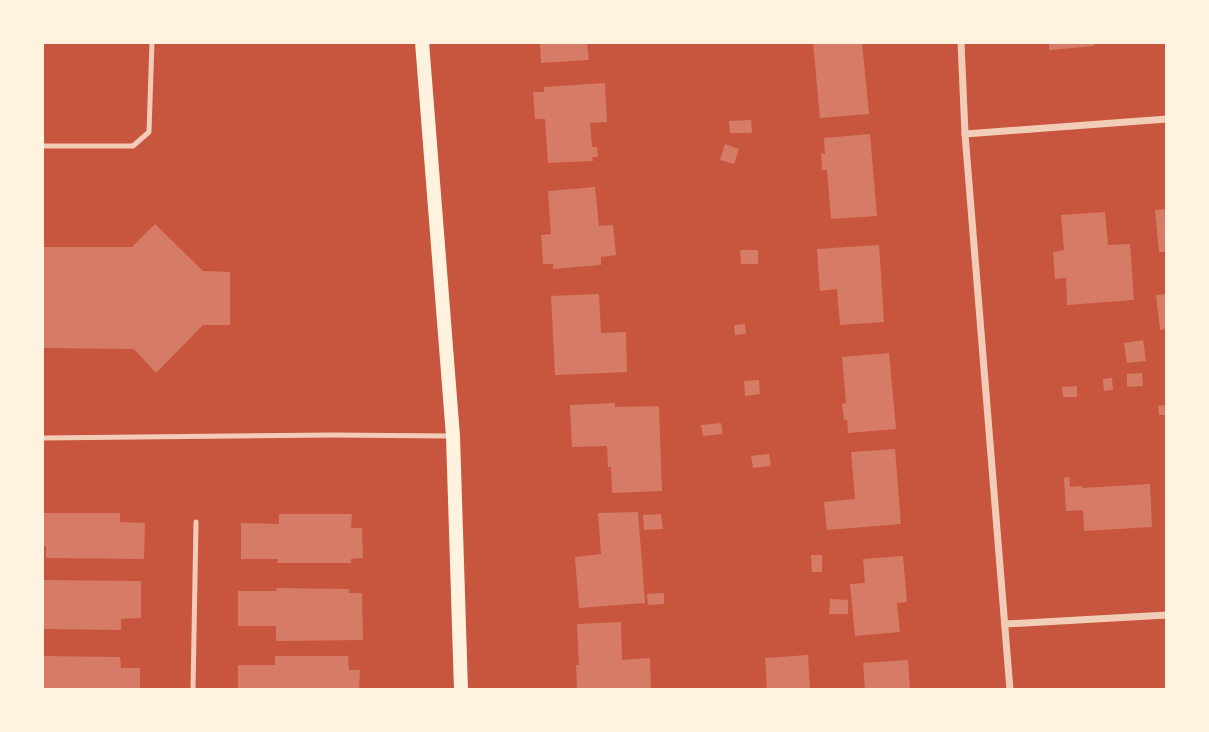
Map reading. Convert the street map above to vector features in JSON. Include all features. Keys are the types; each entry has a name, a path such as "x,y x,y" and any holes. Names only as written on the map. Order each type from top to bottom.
{"main road":[{"path":"422,42 453,436 461,690"}],"street":[{"path":"961,42 965,134 1010,690"},
{"path":"965,134 1167,119"},
{"path":"1005,624 1167,615"}],"lane":[{"path":"42,146 132,146 149,132 152,42"},
{"path":"42,438 453,436"},
{"path":"193,690 196,522"}],"building":[{"path":"540,42 587,42 589,60 541,63"},
{"path":"813,42 862,42 869,114 820,118"},
{"path":"1049,42 1093,42 1094,46 1049,50"},
{"path":"605,83 607,122 590,123 592,147 597,147 598,157 592,157 593,161 548,163 545,119 535,119 533,92 544,92 544,87"},
{"path":"751,120 752,133 730,133 729,121"},
{"path":"870,134 877,216 831,219 827,170 822,170 824,138"},
{"path":"725,144 739,149 734,164 720,160"},
{"path":"595,187 599,226 613,225 616,255 601,257 601,265 553,269 553,264 543,264 541,235 551,234 548,191"},
{"path":"1167,209 1167,252 1159,252 1155,210"},
{"path":"1105,212 1108,245 1130,244 1134,300 1067,305 1066,278 1055,279 1053,252 1064,250 1061,215"},
{"path":"155,224 203,271 230,272 230,325 203,325 156,373 134,349 42,348 42,247 132,247"},
{"path":"879,245 884,322 840,325 837,289 820,291 817,249"},
{"path":"740,250 758,250 758,264 741,264"},
{"path":"599,294 601,333 626,332 627,372 555,375 551,296"},
{"path":"1167,294 1167,329 1160,330 1156,295"},
{"path":"745,324 746,334 735,335 734,325"},
{"path":"1143,340 1146,361 1127,363 1124,343"},
{"path":"889,353 896,429 848,433 842,404 846,403 842,357"},
{"path":"1142,373 1143,386 1127,387 1127,374"},
{"path":"1112,378 1113,390 1104,391 1103,379"},
{"path":"759,380 760,394 745,396 744,381"},
{"path":"1077,386 1077,397 1063,397 1062,387"},
{"path":"615,403 615,407 659,406 662,491 612,493 607,446 572,447 570,405"},
{"path":"1167,405 1167,415 1159,415 1158,406"},
{"path":"721,423 723,434 703,436 701,425"},
{"path":"895,449 901,524 827,530 824,502 855,499 851,452"},
{"path":"769,454 771,466 753,468 751,456"},
{"path":"1069,477 1070,487 1150,484 1152,527 1084,531 1083,510 1066,511 1064,478"},
{"path":"638,512 645,603 579,608 575,557 601,554 598,513"},
{"path":"42,513 120,513 120,522 145,523 144,559 46,558 46,546 42,546"},
{"path":"279,514 352,514 351,528 362,528 363,558 351,559 351,563 277,563 278,559 241,559 241,523 279,524"},
{"path":"661,514 663,529 644,530 643,515"},
{"path":"811,555 822,555 822,572 812,572"},
{"path":"903,556 907,602 897,603 900,632 855,636 850,584 865,583 863,559"},
{"path":"42,580 141,581 141,618 121,619 121,630 42,629"},
{"path":"276,588 349,589 349,593 362,593 363,640 276,641 276,626 238,626 238,591 277,591"},
{"path":"664,593 664,604 648,605 647,594"},
{"path":"830,599 848,600 848,614 829,614"},
{"path":"621,622 622,660 650,658 651,690 577,690 577,624"},
{"path":"808,655 810,689 767,690 765,658"},
{"path":"42,656 120,657 121,668 140,668 140,690 42,690"},
{"path":"275,656 348,656 349,670 360,670 359,690 238,690 238,665 275,665"},
{"path":"908,660 910,690 865,690 863,663"}]}
